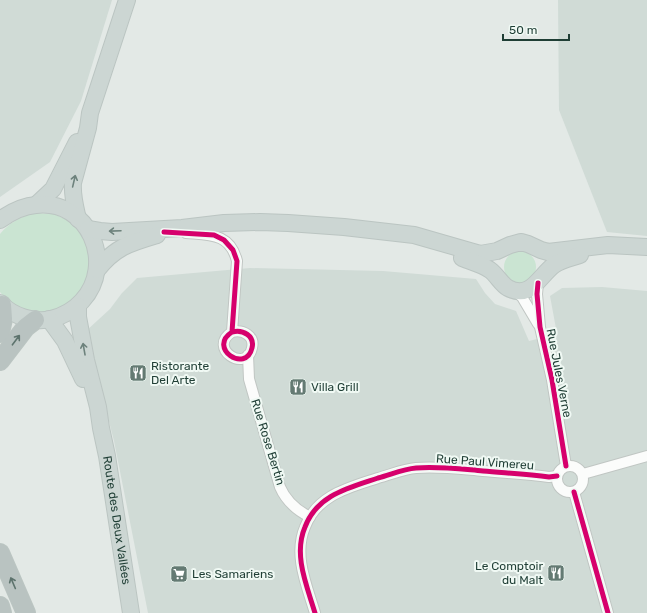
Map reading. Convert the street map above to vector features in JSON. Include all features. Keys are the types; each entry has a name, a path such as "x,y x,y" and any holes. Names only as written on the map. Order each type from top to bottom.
{"highway":[{"path":"0,333 2,319 1,304"},
{"path":"0,361 26,327 42,320"},
{"path":"0,553 26,613"},
{"path":"0,606 2,613"}],"main road":[{"path":"37,204 53,189 73,151 90,113 127,0"},
{"path":"1,304 19,316 42,320 66,313 78,306 91,290 97,270 96,246 83,224 72,192 73,183 88,128 90,113"},
{"path":"0,220 17,209 37,204 57,207 72,214 83,224 100,231 112,232 182,228 224,223 260,222 317,224 414,235 480,254 504,249"},
{"path":"97,270 113,253 122,247 164,232 182,228"},
{"path":"389,232 484,266 507,287 514,290 525,290 532,288 555,264 580,255 608,252 647,256"},
{"path":"499,279 496,272 499,254 510,244 521,242 548,252 608,245 647,247"},
{"path":"534,247 540,252 543,259 544,266 540,279"},
{"name":"Route des Deux Vallées","path":"78,306 78,317 86,360 98,407 113,486 131,613"},
{"name":"Route des Deux Vallées","path":"42,320 62,336 74,359 101,428"}],"street":[{"path":"164,232 214,235 224,240 233,250 237,261 232,332"},
{"name":"Rue Jules Verne","path":"540,279 537,294 540,327 552,380 566,466"},
{"name":"Rue Jules Verne","path":"514,290 522,298 540,327"},
{"path":"236,331 245,333 251,339 252,348 248,355 241,359 236,359 228,354 224,347 226,338 232,332 236,331"},
{"name":"Rue Rose Bertin","path":"248,355 249,379 283,493 294,507 310,517"},
{"name":"Rue Rose Bertin","path":"236,359 249,379"},
{"path":"583,474 647,456"},
{"path":"566,466 576,467 583,474 583,483 578,490 574,492 562,490 558,484 557,476 566,466"},
{"name":"Rue Paul Vimereu","path":"315,613 303,570 300,549 304,527 310,517 324,500 334,494 354,486 415,468 447,468 549,477 557,476"},
{"path":"574,492 608,613"}],"shaded area":[{"path":"0,0 112,0 81,101 50,162 0,197"},
{"path":"558,0 647,0 647,236 607,232 559,110"},
{"path":"250,268 383,271 476,279 485,293 495,304 516,311 529,341 557,334 550,296 562,288 602,287 647,291 647,613 148,613 114,441 86,331 110,309 122,293 137,278"}],"green space":[{"path":"34,213 54,214 72,222 86,237 92,275 69,307 40,314 21,310 5,298 0,292 0,234 15,221"},
{"path":"517,251 523,251 533,258 536,267 535,273 529,280 523,283 517,283 507,276 504,270 504,264 511,254"}],"cycle path":[{"path":"164,232 214,235 224,240 233,250 237,261 232,332 225,338 224,345 230,356 236,359 243,359 248,355 252,348 252,340 247,334 236,331 232,332"},
{"path":"538,283 537,294 540,327 552,380 566,466"},
{"path":"315,613 302,570 300,548 305,527 310,516 317,507 335,494 356,485 401,471 416,468 433,467 549,477 557,476"},
{"path":"574,492 608,613"}],"place":[{"name":"Ristorante Del Arte","path":"138,373"},
{"name":"Villa Grill","path":"298,387"},
{"name":"Le Comptoir du Malt","path":"556,573"},
{"name":"Les Samariens","path":"179,574"}]}
